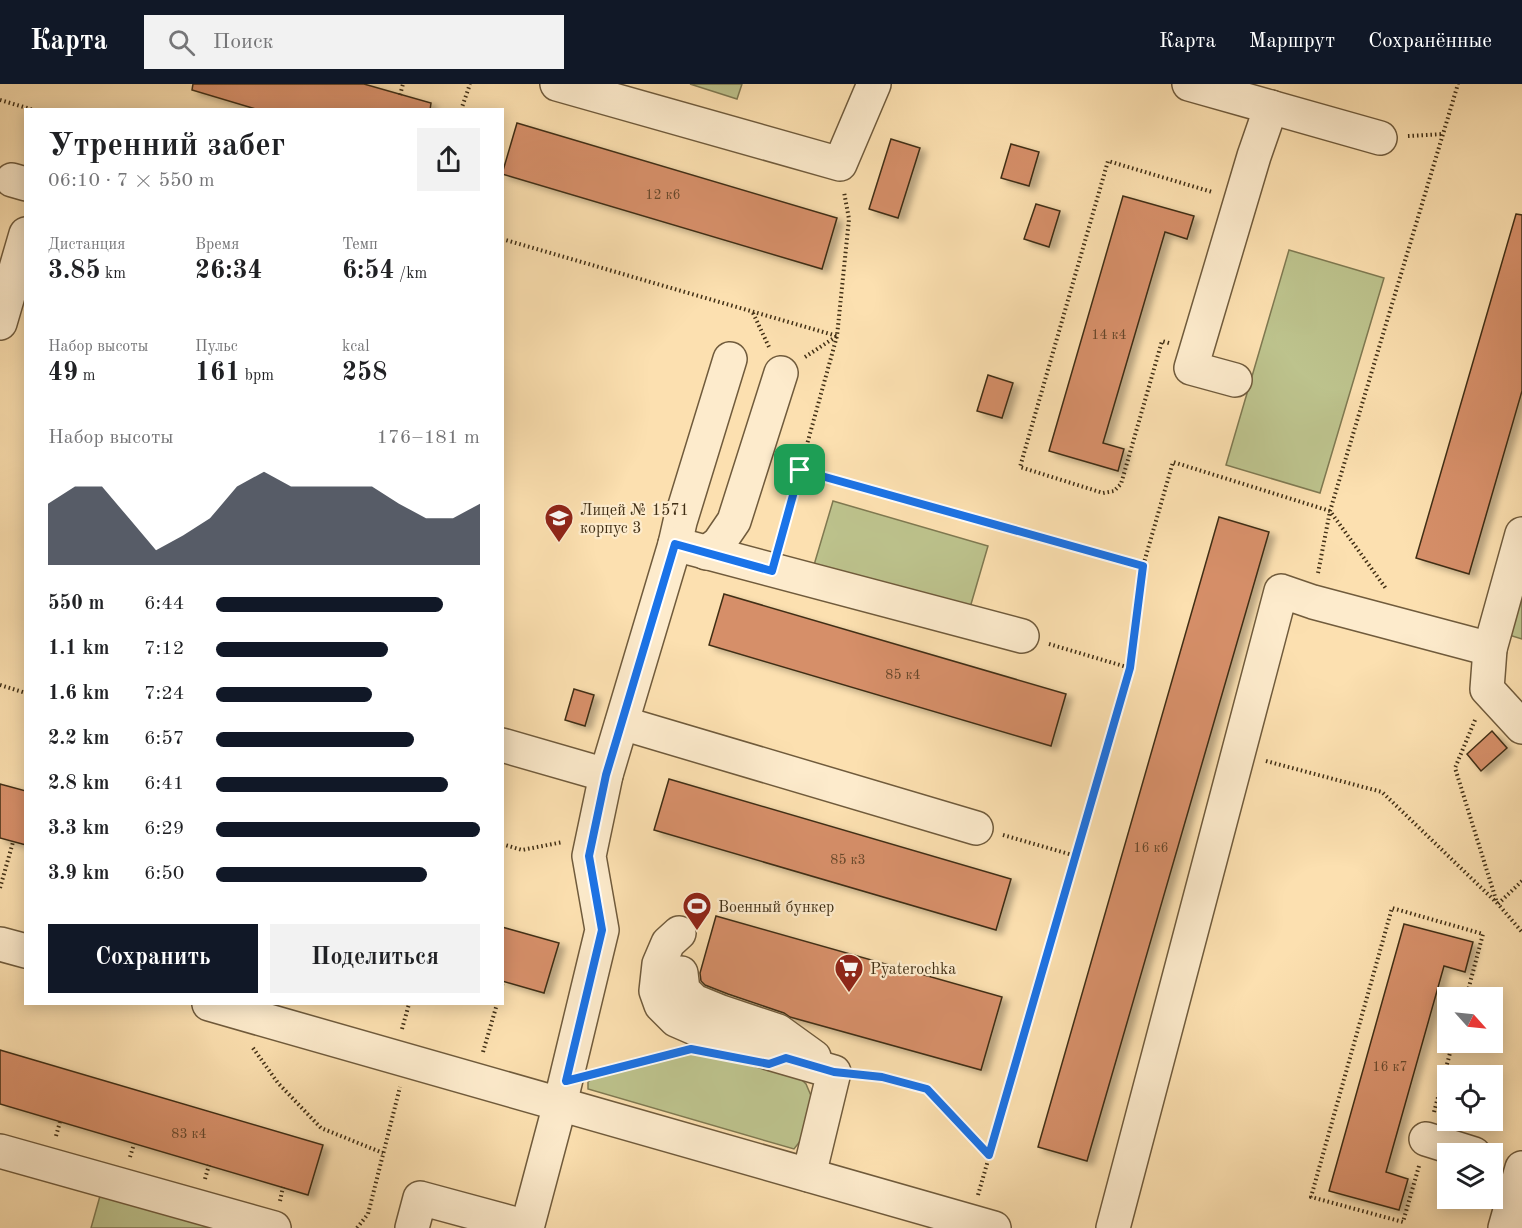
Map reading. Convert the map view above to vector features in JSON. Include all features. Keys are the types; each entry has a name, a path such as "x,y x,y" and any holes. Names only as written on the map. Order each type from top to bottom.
{"street":[{"path":"556,84 840,164 874,84"},
{"path":"1189,84 1380,138"},
{"path":"1234,380 1191,368 1270,107"},
{"path":"0,322 24,241"},
{"path":"412,1228 420,1198 527,1227 563,1092 602,930 589,856 606,775 730,359"},
{"path":"706,552 719,543 734,521 781,373"},
{"path":"1522,534 1490,649 1487,689 1522,727"},
{"path":"675,544 1023,636"},
{"path":"1113,1228 1281,591 1313,602 1490,649"},
{"path":"622,723 976,828"},
{"path":"504,746 606,775"},
{"path":"680,933 668,944 659,964 656,991 661,1005 676,1020 699,1030 834,1072"},
{"path":"0,944 24,950"},
{"path":"681,973 683,990 694,1001 778,1031 834,1072"},
{"path":"213,1005 403,1049 563,1092 936,1220 982,1225"},
{"path":"809,1175 834,1072"},
{"path":"1426,1139 1439,1143"},
{"path":"0,1151 274,1228"},
{"path":"1503,1162 1522,1168 1504,1228"}],"path":[{"path":"400,94 403,84"},
{"path":"462,108 470,84"},
{"path":"1313,602 1330,511 1458,84"},
{"path":"0,100 27,108"},
{"path":"1196,350 1162,342 1121,484 1114,490 1103,494 1020,468 1108,161 1241,201"},
{"path":"772,571 837,336 849,219 840,164"},
{"path":"504,240 837,336"},
{"path":"982,1225 989,1155 1130,668 1143,566 1173,462 1330,511 1389,593"},
{"path":"800,470 1143,566"},
{"path":"1023,636 1130,668"},
{"path":"0,685 24,692"},
{"path":"1487,689 1455,768 1498,904"},
{"path":"1238,753 1382,792 1498,904 1522,933"},
{"path":"976,828 1077,856"},
{"path":"504,845 522,850 593,837"},
{"path":"0,888 13,842"},
{"path":"1498,904 1522,881"},
{"path":"1450,1053 1403,1222 1311,1197 1392,908 1483,934 1469,987"},
{"path":"357,1228 368,1214 383,1153 409,1005"},
{"path":"481,1062 497,1005"},
{"path":"247,1040 278,1083 321,1128 383,1153"},
{"path":"563,1092 680,1052"},
{"path":"834,1072 882,1077 927,1089 989,1155"}],"green space":[{"path":"690,84 742,84 737,99"},
{"path":"1289,250 1384,278 1320,493 1226,465"},
{"path":"833,501 988,546 969,611 814,565"},
{"path":"1522,590 1522,639 1509,635"},
{"path":"693,1052 782,1070 798,1076 806,1084 812,1098 805,1135 794,1149 588,1089 588,1082 593,1078"},
{"path":"100,1196 213,1228 91,1228"}],"building":[{"path":"193,84 364,84 431,103 430,108 252,108 192,90"},
{"path":"517,123 837,218 822,269 504,175 504,167"},
{"path":"891,139 920,148 898,218 869,209"},
{"path":"1011,144 1039,152 1029,186 1001,178"},
{"path":"1123,196 1194,216 1187,239 1165,232 1103,443 1124,449 1118,471 1049,451"},
{"path":"1036,204 1060,211 1049,247 1024,239"},
{"path":"1516,214 1522,215 1522,391 1469,574 1416,558"},
{"path":"988,375 1013,383 1002,418 977,411"},
{"path":"1219,517 1269,532 1087,1161 1038,1147"},
{"path":"724,594 1066,694 1051,746 709,645"},
{"path":"574,689 594,695 585,726 565,720"},
{"path":"1492,731 1507,748 1481,771 1467,754"},
{"path":"669,779 1011,879 996,930 654,830"},
{"path":"0,784 24,790 24,844 0,838"},
{"name":"Pyaterochka","path":"716,916 1002,997 981,1070 790,1017 705,985 701,981 700,973"},
{"path":"1404,924 1473,942 1465,972 1444,966 1437,987 1386,1172 1408,1179 1399,1210 1329,1191"},
{"path":"504,928 559,943 544,993 504,982"},
{"path":"0,1050 323,1145 308,1195 0,1104"}],"place":[{"name":"Лицей № 1571 корпус 3","path":"559,544"},
{"name":"Военный бункер","path":"697,932"},
{"name":"Pyaterochka","path":"849,994"}],"route":[{"path":"800,470 1143,566 1130,668 989,1155 927,1089 882,1077 834,1072 786,1058 769,1064 691,1049 566,1081 602,930 589,856 606,775 675,544 772,571 800,470"}]}
